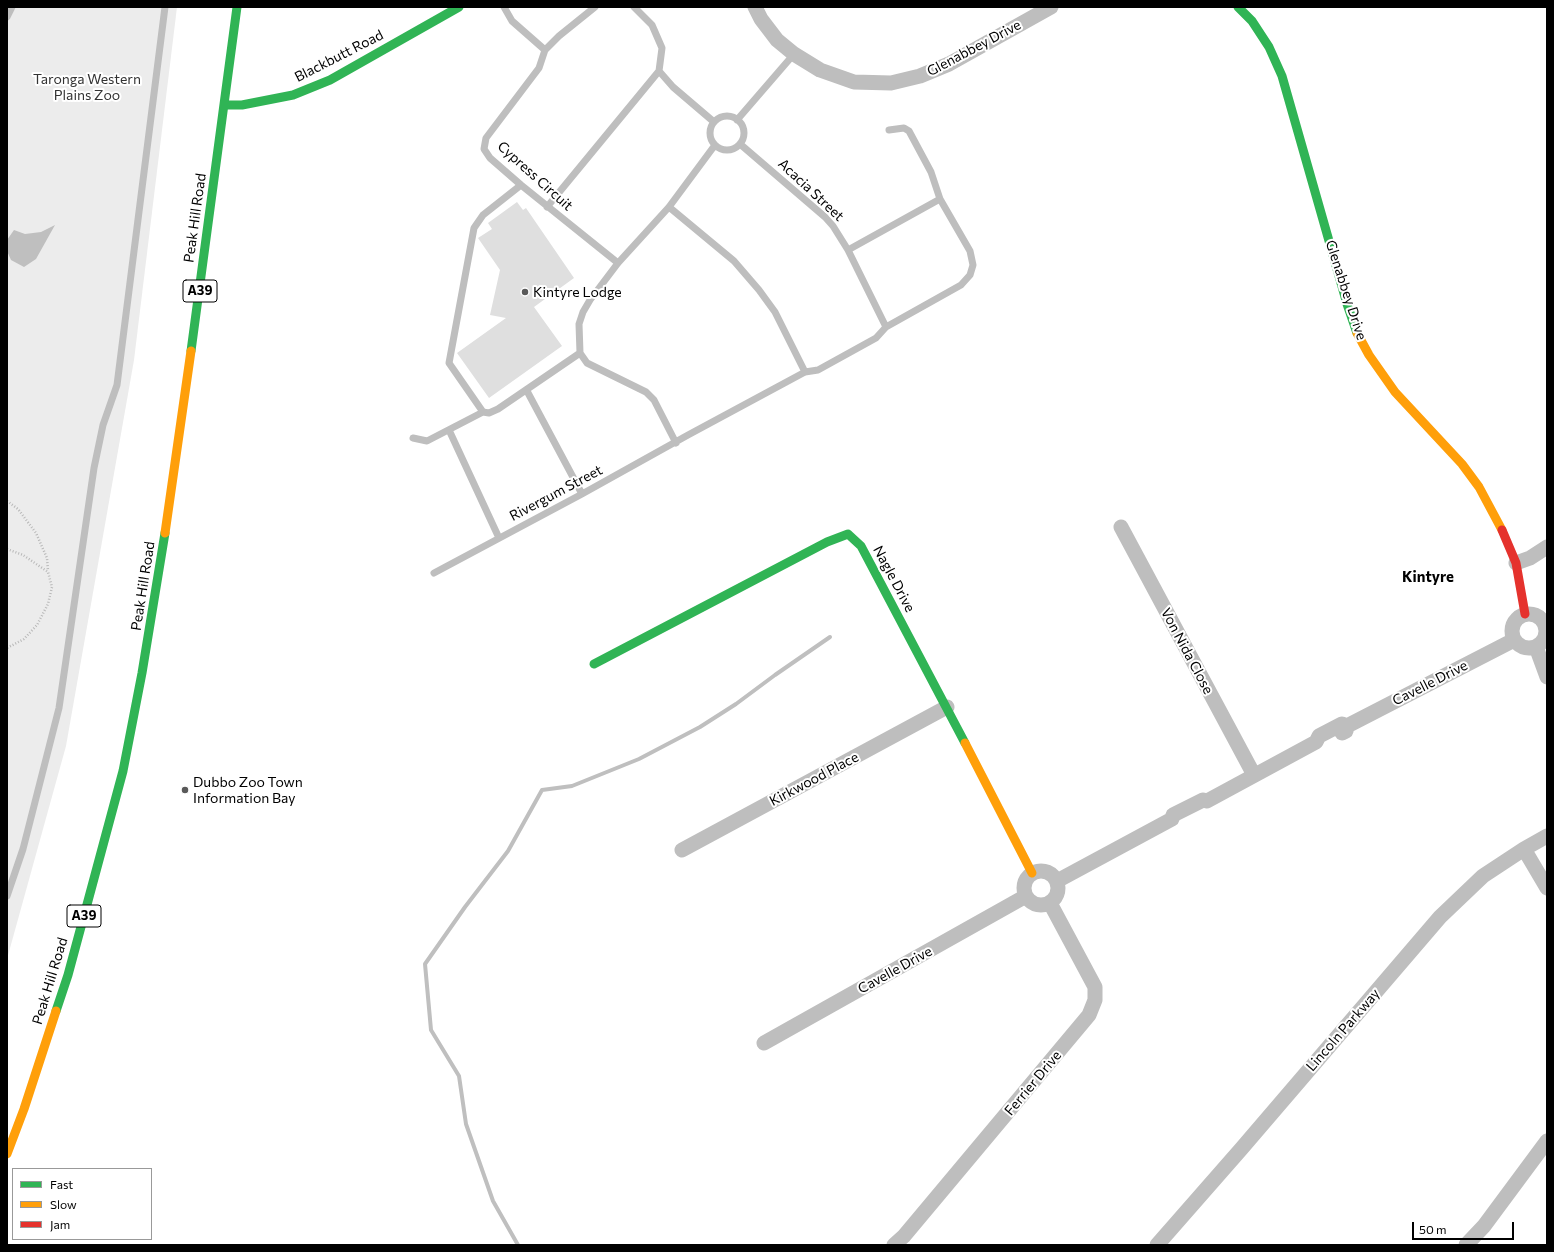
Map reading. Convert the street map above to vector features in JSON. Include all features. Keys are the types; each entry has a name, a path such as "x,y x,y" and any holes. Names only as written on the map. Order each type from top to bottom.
{"main road":[{"name":"Peak Hill Road","path":"7,1154 24,1109 68,975 123,771 162,563 237,7"},
{"name":"Blackbutt Road","path":"224,105 242,105 293,95 324,82 459,7"},
{"name":"Glenabbey Drive","path":"1238,7 1252,21 1270,47 1282,76 1347,304 1357,333 1369,355 1395,392 1462,464 1479,487 1498,522 1516,563 1525,614"},
{"name":"Nagle Drive","path":"594,664 827,542 848,534 861,546 947,707 1032,873"}],"street":[{"name":"Glenabbey Drive","path":"755,7 761,19 777,40 794,54 820,70 854,82 891,83 920,76 949,64 1051,7"},
{"name":"Von Nida Close","path":"1120,527 1254,775"},
{"path":"1516,563 1530,558 1547,548"},
{"path":"1525,614 1536,615 1544,623 1546,628 1544,639 1536,647 1521,647 1514,640 1511,630 1512,624 1525,614"},
{"name":"Cavelle Drive","path":"1057,881 1172,819 1173,815 1203,800 1207,801 1316,742 1321,744 1346,731 1347,726 1514,640"},
{"path":"1536,647 1547,677"},
{"name":"Kirkwood Place","path":"682,850 947,707"},
{"name":"Lincoln Parkway","path":"1157,1245 1440,918 1483,876 1524,848 1547,836"},
{"path":"1524,848 1547,888"},
{"path":"1036,871 1046,871 1055,877 1058,891 1057,896 1050,903 1039,905 1034,903 1026,896 1024,892 1025,881 1032,873 1036,871"},
{"name":"Cavelle Drive","path":"764,1043 1026,896"},
{"name":"Ferrier Drive","path":"894,1245 904,1236 1089,1015 1095,1000 1095,987 1050,903"},
{"path":"1466,1245 1484,1226 1547,1141"}],"lane":[{"path":"7,17 12,7"},
{"path":"7,896 23,850 59,708 94,468 103,425 117,385 164,7"},
{"path":"504,7 512,21 546,50"},
{"name":"Cypress Circuit","path":"595,7 559,36 546,50 539,68 486,138 484,149 490,158 521,185 618,263"},
{"path":"547,207 659,71 662,48 652,25 634,7"},
{"path":"737,120 794,54"},
{"path":"659,71 673,87 714,122"},
{"path":"723,117 733,117 737,120 743,129 740,144 736,147 725,150 715,145 710,137 711,126 714,122 723,117"},
{"name":"Rivergum Street","path":"434,572 582,494 805,372 818,370 864,346 876,338 886,327 961,285 970,275 972,266 970,251 940,199 931,172 910,131 904,128 889,130"},
{"name":"Acacia Street","path":"740,144 825,217 833,226 848,250 886,327"},
{"path":"676,443 654,400 646,392 587,363 580,353 579,324 583,312 590,300 618,263 668,207 715,145"},
{"path":"482,412 449,363 474,228 483,215 521,185"},
{"path":"848,250 940,199"},
{"path":"668,207 734,261 759,290 775,312 805,372"},
{"path":"413,438 427,441 482,412 489,413 498,409 527,391 580,353"},
{"path":"527,391 582,494"},
{"path":"449,430 499,538"}],"path":[{"path":"7,501 18,509 36,533 48,558 48,572 52,587 48,604 37,625 24,639 7,648"},
{"path":"7,548 23,555 48,572"}],"green space":[{"name":"Taronga Western Plains Zoo","path":"7,7 177,7 134,360 66,746 7,959"}],"shaded area":[{"path":"55,225 36,259 24,267 11,260 7,251 7,240 14,230 25,234 41,232"}],"building":[{"name":"Kintyre Lodge","path":"517,202 523,210 526,208 574,278 534,307 562,346 489,398 457,353 506,318 490,315 500,270 478,238 492,229 488,223"}],"waterway":[{"path":"518,1245 493,1201 466,1124 459,1076 431,1030 425,964 465,907 508,851 542,790 572,786 639,759 700,727 736,704 830,637"}],"traffic: fast":[{"path":"191,351 237,7"},
{"path":"224,105 242,105 293,95 330,80 459,7"},
{"path":"1238,7 1252,21 1269,47 1282,76 1347,304 1357,333"},
{"path":"56,1011 68,975 123,771 142,673 165,533"},
{"path":"594,664 827,542 848,534 861,546 965,743"}],"traffic: slow":[{"path":"1357,333 1369,355 1395,392 1462,464 1479,487 1502,530"},
{"path":"165,533 191,351"},
{"path":"965,743 1032,873"},
{"path":"7,1154 24,1109 56,1011"}],"traffic: jam":[{"path":"1502,530 1516,563 1525,614"}],"place":[{"name":"Kintyre Lodge","path":"525,292"},
{"name":"Dubbo Zoo Town Information Bay","path":"185,790"}],"district":[{"name":"Kintyre","path":"1428,577"}]}
